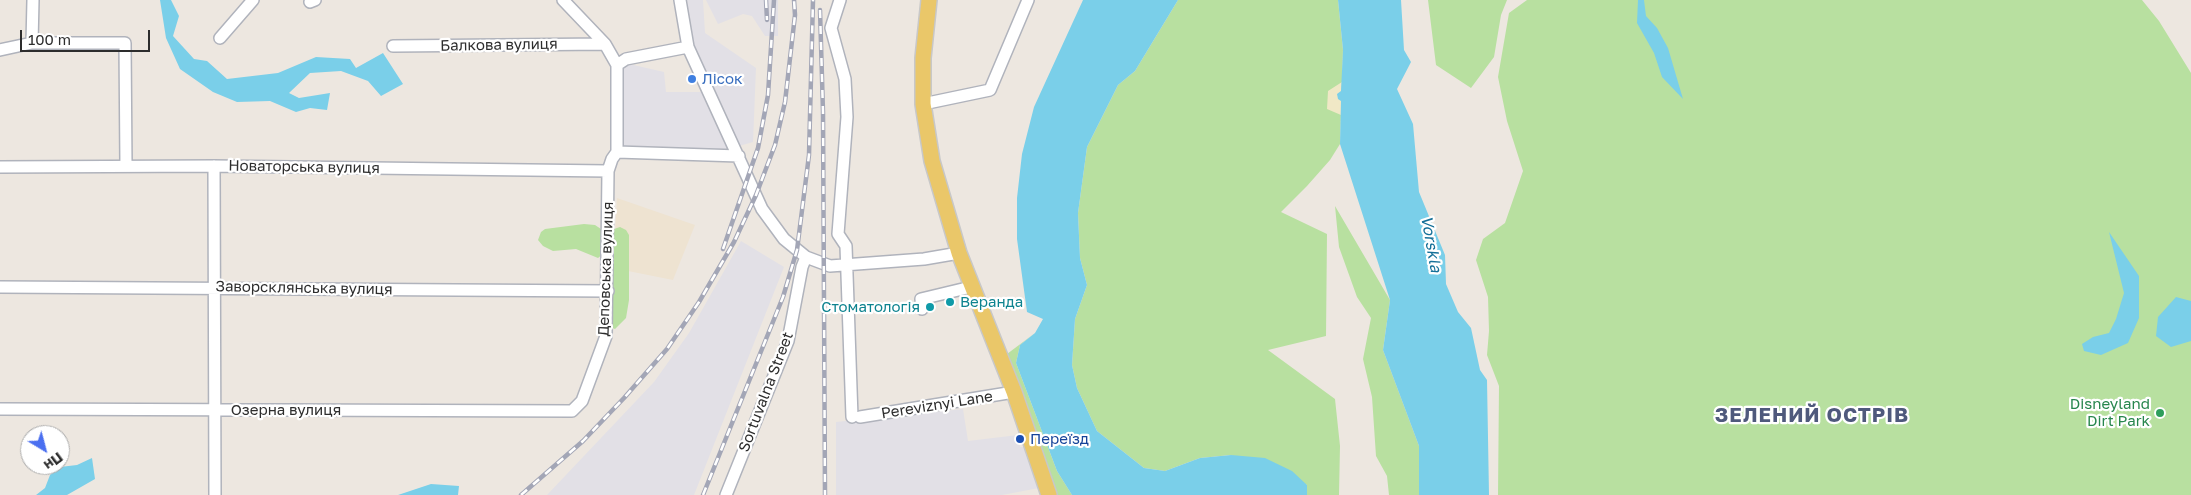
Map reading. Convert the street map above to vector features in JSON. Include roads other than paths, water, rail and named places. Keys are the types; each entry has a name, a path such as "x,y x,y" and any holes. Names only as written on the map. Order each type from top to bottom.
{"main road":[{"path":"929,0 923,58 923,104 932,161 959,253 1014,392 1049,495"}],"street":[{"path":"32,43 33,0"},
{"path":"220,38 253,0"},
{"path":"563,0 604,44 617,65 626,59 688,47"},
{"path":"680,0 688,47 762,209 784,239 806,257 830,266 924,259 959,253"},
{"path":"840,0 832,28 845,79 847,117 838,234 846,246 846,266"},
{"path":"923,104 990,90 1028,0"},
{"path":"0,50 32,43 125,42 126,166"},
{"name":"Балкова вулиця","path":"393,46 604,44"},
{"name":"Деповська вулиця","path":"572,411 582,401 606,336 608,171 617,152 617,65"},
{"path":"617,152 739,156"},
{"path":"214,166 215,495"},
{"name":"Новаторська вулиця","path":"0,167 214,166 608,171"},
{"name":"Sortuvalna Street","path":"726,495 788,341 802,267 806,257"},
{"name":"Pereviznyi Lane","path":"846,266 856,417 1014,392"},
{"name":"Заворсклянська вулиця","path":"0,287 215,287 608,292"},
{"path":"922,309 921,299 971,287"},
{"name":"Озерна вулиця","path":"0,409 572,411"}],"water":[{"path":"160,0 171,0 179,16 173,36 194,59 207,61 227,79 278,73 316,57 350,59 356,68 383,53 403,84 381,96 368,81 341,71 310,73 289,93 299,98 330,93 327,110 310,108 296,112 270,101 237,102 213,92 180,69 166,38"},
{"path":"1083,0 1178,0 1135,71 1118,85 1087,147 1078,213 1080,258 1087,285 1075,319 1072,365 1077,388 1097,431 1144,468 1165,471 1200,458 1231,455 1265,458 1292,471 1307,485 1307,495 1072,495 1057,471 1016,363 1020,345 1035,333 1043,319 1027,312 1017,239 1017,198 1022,154 1034,107"},
{"name":"Vorskla","path":"1338,0 1401,0 1404,50 1411,62 1397,89 1413,124 1419,192 1445,255 1446,284 1458,312 1471,328 1480,370 1487,380 1489,495 1419,495 1419,446 1383,350 1390,300 1340,144 1341,101 1338,99 1337,94 1341,91 1343,50"},
{"path":"1638,0 1644,0 1646,16 1657,28 1668,48 1683,99 1662,77 1654,53 1637,23"},
{"path":"2109,232 2139,276 2139,318 2128,343 2101,355 2084,351 2082,344 2093,337 2109,333 2116,319 2124,293"},
{"path":"2176,297 2191,301 2191,341 2171,347 2156,336 2158,317"},
{"path":"92,458 95,479 67,495 36,495 45,488 50,475 70,475 70,466 77,465"},
{"path":"431,484 459,486 458,495 398,495"}],"railway":[{"path":"766,0 767,20"},
{"path":"723,249 758,148 768,95 774,0"},
{"path":"521,495 583,441 667,349 699,302 734,242 756,195 775,145 785,102 795,15 794,0"},
{"path":"703,495 783,297 797,250 809,155 813,0"},
{"path":"820,10 823,112 825,495"}],"place":[{"name":"Лісок","path":"692,79"},
{"name":"Веранда","path":"950,302"},
{"name":"Стоматологія","path":"930,307"},
{"name":"Disneyland Dirt Park","path":"2160,413"},
{"name":"Переїзд","path":"1020,439"}],"district":[{"name":"ЗЕЛЕНИЙ ОСТРІВ","path":"1812,416"}]}
